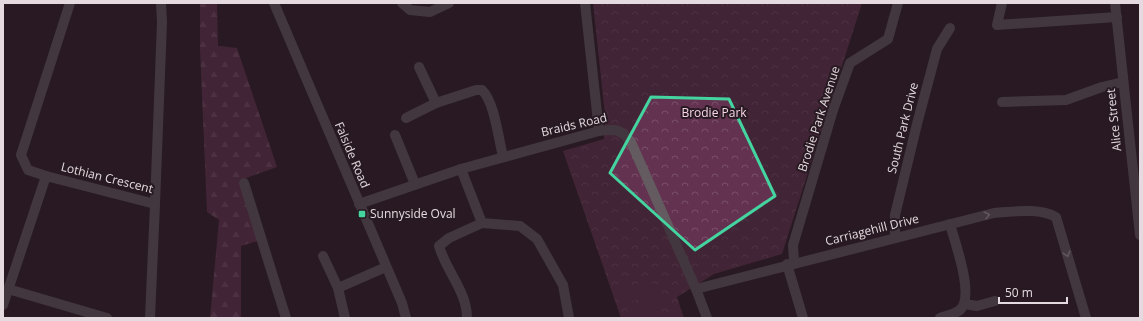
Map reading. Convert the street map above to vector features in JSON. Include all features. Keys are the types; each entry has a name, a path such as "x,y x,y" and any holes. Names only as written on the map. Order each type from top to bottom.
{"street":[{"name":"Lothian Crescent","path":"70,3 21,155 28,170 155,204 162,22 160,3"},
{"name":"Falside Road","path":"274,3 402,303 406,318"},
{"path":"402,3 410,10 430,12 449,3"},
{"path":"586,3 599,131"},
{"name":"Brodie Park Avenue","path":"803,318 791,263 793,245 833,110 850,63 888,39 898,3"},
{"path":"1002,3 997,26 1117,17"},
{"name":"Alice Street","path":"1115,3 1140,234"},
{"name":"South Park Drive","path":"895,238 895,215 917,124 937,48 950,28"},
{"path":"419,66 436,103"},
{"path":"1002,102 1066,100 1102,87 1123,82"},
{"path":"406,118 436,103 476,90 482,90 487,95 493,112 503,156"},
{"name":"Braids Road","path":"359,204 414,184 503,156 599,131 616,129 625,134 631,142 696,289 707,318"},
{"path":"395,136 414,184"},
{"path":"461,169 482,223"},
{"path":"3,305 46,176"},
{"path":"244,183 286,318"},
{"path":"150,318 155,204"},
{"name":"Carriagehill Drive","path":"696,289 791,263 994,213 1023,211 1051,214 1056,216 1086,318"},
{"path":"467,318 467,307 458,285 444,262 439,246 449,238 482,223 520,226 537,239 563,285 569,318"},
{"path":"940,318 959,311 964,304 967,289 950,224"},
{"path":"323,256 338,288 345,318"},
{"path":"338,288 386,267"},
{"path":"8,289 107,318"},
{"path":"964,304 977,306 995,301"}],"highlighted area":[{"path":"651,97 729,99 775,196 695,250 610,173"}],"green space":[{"path":"200,3 217,3 218,46 237,48 277,167 241,180 258,241 241,246 241,318 210,318 219,220 207,212 200,49"},
{"name":"Brodie Park","path":"593,3 862,3 782,254 714,274 677,297 684,318 621,318 563,151 604,139 605,115"},
{"path":"651,279 656,293 625,304 620,290"},
{"path":"657,298 662,312 646,318 630,318 627,309"}],"place":[{"name":"Sunnyside Oval","path":"362,214"}]}
